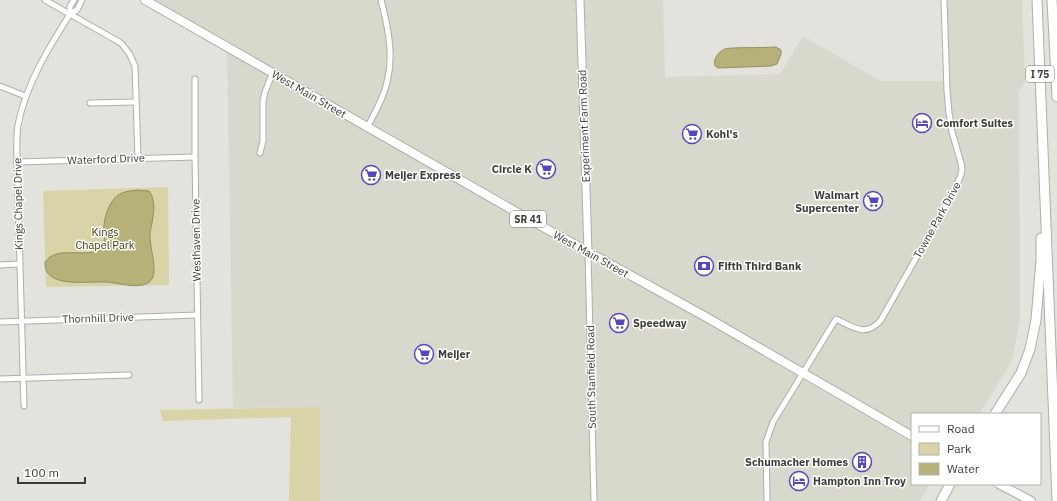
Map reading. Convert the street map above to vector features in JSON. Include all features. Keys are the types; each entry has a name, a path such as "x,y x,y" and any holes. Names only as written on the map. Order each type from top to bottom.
{"highway":[{"name":"I 75","path":"1037,0 1057,500"},
{"name":"I 75","path":"1052,0 1057,97"},
{"path":"996,413 1021,373 1030,349 1034,327 1041,260 1043,148"},
{"path":"941,501 949,485"}],"main road":[{"name":"West Main Street","path":"145,0 273,72 367,128 706,317 911,435"},
{"path":"1001,485 1031,501"}],"street":[{"path":"45,0 121,43 129,53 135,66 138,158"},
{"name":"Kings Chapel Drive","path":"70,14 70,6 74,0"},
{"name":"Kings Chapel Drive","path":"24,406 17,162 18,126 25,96 43,58 70,14 77,10 82,0"},
{"path":"367,128 381,99 390,68 388,27 381,0"},
{"name":"Experiment Farm Road","path":"580,0 588,252"},
{"name":"Towne Park Drive","path":"804,373 836,319 860,330 867,330 876,326 881,320 955,189 961,175 961,163 948,113 946,91 944,0"},
{"path":"260,153 263,141 263,101 273,72"},
{"name":"Westhaven Drive","path":"195,79 199,400"},
{"path":"0,86 25,96"},
{"path":"90,103 136,102"},
{"name":"Waterford Drive","path":"17,162 195,157"},
{"name":"South Stanfield Road","path":"588,252 594,501"},
{"path":"0,265 20,264"},
{"name":"Thornhill Drive","path":"0,322 197,315"},
{"path":"767,501 766,442 773,422 804,373"},
{"path":"0,379 129,375"}],"shaded area":[{"path":"145,0 663,0 665,77 780,74 803,36 880,81 946,81 944,0 1022,0 1025,83 1019,91 1020,319 1012,361 980,413 911,413 911,485 929,485 920,501 320,501 319,407 233,408 227,47"}],"green space":[{"name":"Kings Chapel Park","path":"168,187 169,285 46,287 43,191"},
{"path":"320,407 320,501 289,501 291,417 163,421 160,410"}],"water":[{"path":"776,47 781,50 781,54 777,64 771,66 718,68 715,66 717,56 725,49"},
{"path":"137,190 149,191 152,195 154,206 150,239 154,264 154,275 148,283 137,286 106,282 68,282 51,276 46,271 45,262 51,256 64,253 86,253 99,250 103,246 107,211 112,202 122,193"}],"place":[{"name":"Comfort Suites","path":"922,123"},
{"name":"Kohl's","path":"692,134"},
{"name":"Circle K","path":"546,169"},
{"name":"Meijer Express","path":"371,175"},
{"name":"Walmart Supercenter","path":"873,201"},
{"name":"Fifth Third Bank","path":"704,266"},
{"name":"Speedway","path":"619,323"},
{"name":"Meijer","path":"424,354"},
{"name":"Schumacher Homes","path":"862,462"},
{"name":"Hampton Inn Troy","path":"799,481"}]}
